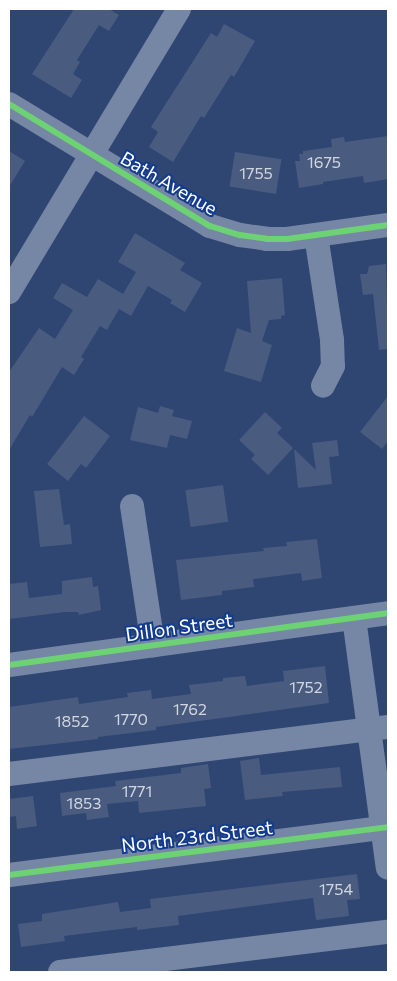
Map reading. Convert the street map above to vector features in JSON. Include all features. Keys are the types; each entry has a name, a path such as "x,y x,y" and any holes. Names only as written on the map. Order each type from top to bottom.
{"street":[{"path":"9,292 179,9"},
{"name":"Bath Avenue","path":"9,104 210,226 240,235 267,239 316,235 388,225"},
{"path":"316,235 332,340 333,366 323,386"},
{"path":"132,506 153,646"},
{"name":"Dillon Street","path":"9,665 388,613"},
{"path":"354,618 380,729 388,868"},
{"path":"9,774 380,729"},
{"name":"North 23rd Street","path":"9,875 386,827"},
{"path":"60,972 388,932"}],"building":[{"path":"74,9 109,9 119,15 109,31 99,25 77,60 80,62 73,74 82,80 71,98 32,74"},
{"path":"224,24 255,41 234,77 231,75 204,118 201,116 173,162 149,147 158,132 151,127 211,33 217,37"},
{"path":"388,136 388,179 364,183 363,176 299,188 295,161 300,161 299,154 303,154 303,151 332,147 331,139 344,137 345,142"},
{"path":"9,151 25,161 9,187"},
{"path":"235,152 281,159 276,194 230,187"},
{"path":"135,233 185,263 180,270 202,283 185,312 170,303 172,300 148,286 131,316 119,309 107,330 100,326 81,357 84,359 74,375 62,367 32,417 30,415 9,450 9,372 39,328 55,339 73,310 53,298 62,283 87,297 98,279 123,294 136,272 118,262"},
{"path":"386,264 388,349 379,350 373,294 363,295 360,274 367,274 369,266"},
{"path":"282,278 285,315 281,316 281,319 269,320 262,341 272,345 261,382 224,371 237,328 251,333 247,281"},
{"path":"388,396 388,441 382,449 360,432"},
{"path":"160,406 174,410 172,416 192,421 187,439 170,435 167,448 130,440 138,407 158,413"},
{"path":"265,412 282,428 277,433 293,448 268,475 251,459 255,455 239,440"},
{"path":"84,416 110,436 86,468 81,464 68,481 47,464"},
{"path":"337,440 339,456 329,457 332,484 298,488 294,449 316,470 312,443"},
{"path":"223,485 228,522 191,527 185,490"},
{"path":"59,489 64,525 70,524 72,544 40,547 34,491"},
{"path":"317,539 322,578 302,581 301,573 253,579 254,587 222,591 222,595 181,600 176,560 264,551 263,548 287,546 286,542"},
{"path":"92,577 93,587 98,586 101,610 79,615 78,612 65,612 9,619 9,584 27,582 29,598 62,594 62,581"},
{"path":"325,666 329,703 156,727 156,730 98,737 98,739 9,749 9,707 78,697 79,704 128,697 127,693 151,690 152,699 191,694 189,685 223,681 223,678 245,676 247,686 284,681 283,671"},
{"path":"259,758 261,775 340,767 342,787 282,792 283,796 245,800 240,761"},
{"path":"208,764 211,788 204,789 206,806 139,813 138,801 107,804 109,817 87,820 86,813 62,816 60,793 116,786 115,781 181,773 181,768"},
{"path":"33,796 37,826 17,829 16,816 9,817 9,799"},
{"path":"357,874 360,899 347,900 349,916 316,920 313,898 178,916 179,925 137,930 137,927 64,936 65,941 21,947 18,924 42,921 42,914 118,902 120,912 151,908 150,899"}],"cycle path":[{"path":"9,104 210,226 240,235 267,239 287,239 388,225"},
{"path":"9,665 388,613"},
{"path":"9,875 388,827"}]}
